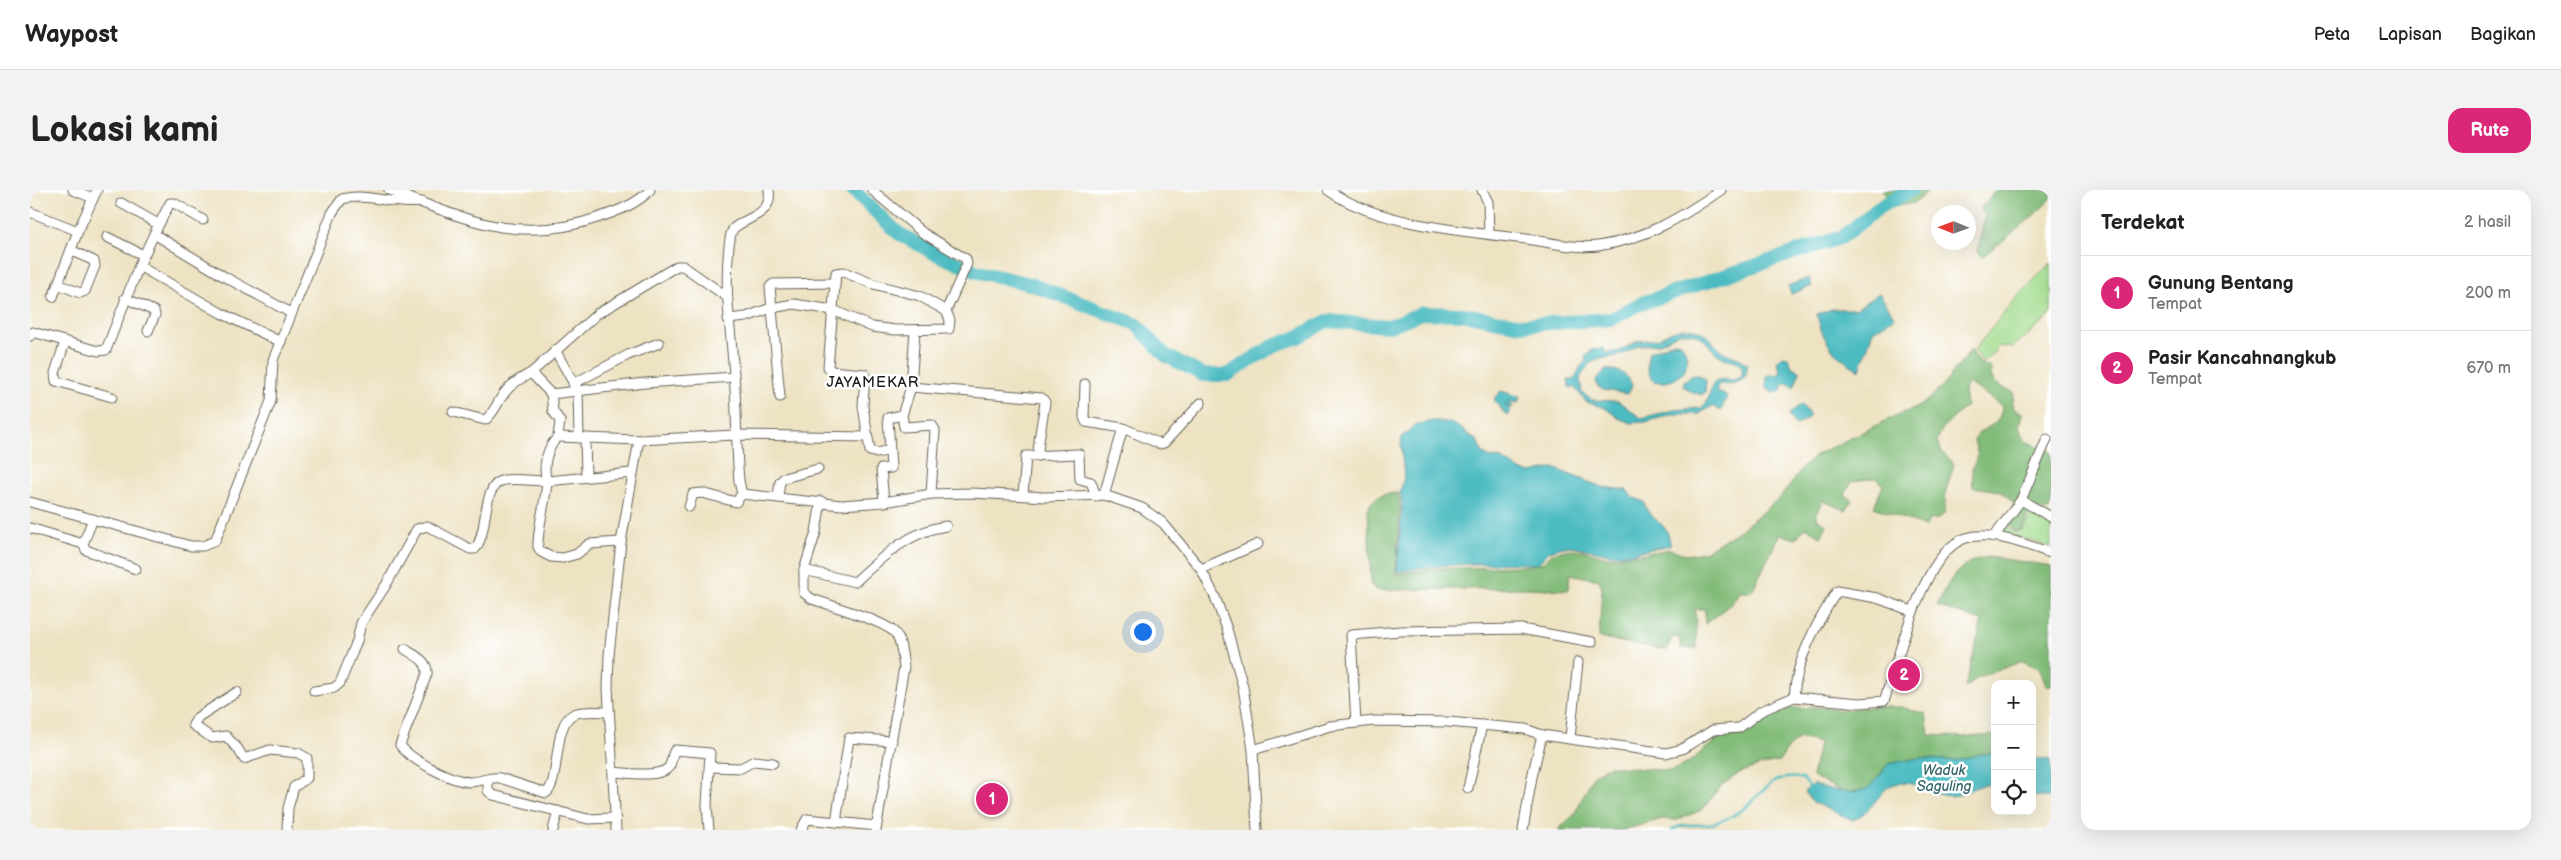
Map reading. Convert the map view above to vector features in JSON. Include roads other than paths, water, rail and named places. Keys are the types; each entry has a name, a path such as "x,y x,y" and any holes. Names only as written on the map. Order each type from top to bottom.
{"street":[{"path":"53,297 70,250 95,194 73,190"},
{"path":"389,190 456,216 513,230 542,231 562,229 624,209 650,190"},
{"path":"689,507 694,494 702,493 736,502 742,494 739,481 734,377 726,275 730,236 733,229 760,214 767,207 770,200 769,190"},
{"path":"872,190 923,233 966,259 967,264 946,312"},
{"path":"1328,190 1369,210 1392,218 1489,234 1580,246 1605,244 1668,224 1721,190"},
{"path":"1482,190 1488,202 1489,234"},
{"path":"30,502 191,546 203,546 214,541 271,401 273,360 332,213 342,199 353,196 408,204 422,202"},
{"path":"121,203 158,224"},
{"path":"30,336 33,332 98,352 106,350 143,255 170,203 174,203 203,220"},
{"path":"30,212 78,231"},
{"path":"154,234 224,278 291,313"},
{"path":"107,237 143,255"},
{"path":"58,284 80,293 85,291 95,266 94,261 70,250"},
{"path":"139,266 221,313 281,342"},
{"path":"453,412 484,420 489,417 506,390 521,378 531,374 555,350 597,314 677,266 683,266 727,297"},
{"path":"728,319 746,317 771,308 794,304 833,310 872,327 915,330 923,328 949,328 950,320 946,312 920,296 873,284 844,272 836,273 835,283 833,310 828,367 831,371 865,374 863,406 870,452 890,450"},
{"path":"780,397 770,287 773,284 835,283"},
{"path":"125,298 154,310 156,315 148,331"},
{"path":"915,330 912,386 902,415 904,427 932,425 935,430 932,494"},
{"path":"65,342 55,373 56,381 112,397"},
{"path":"576,388 592,375 628,355 659,343"},
{"path":"555,350 576,388 586,478"},
{"path":"531,374 551,394 553,411 560,421 558,437"},
{"path":"592,375 597,390"},
{"path":"551,394 576,388 597,390 645,383 734,377"},
{"path":"1085,384 1084,417 1086,422 1123,428 1155,442 1164,443 1201,404"},
{"path":"912,386 928,390 1042,398 1045,402 1039,435 1038,456"},
{"path":"884,502 881,468 891,468 888,418 902,415"},
{"path":"1100,495 1123,428"},
{"path":"621,542 589,544 577,554 563,558 550,557 541,552 537,538 544,514 547,481 546,459 552,442 558,437 639,440 736,436 867,437"},
{"path":"1994,537 2021,500 2048,439"},
{"path":"616,830 609,712 608,655 621,542 639,440"},
{"path":"1023,495 1026,456 1079,454 1081,455 1080,478 1091,482 1100,495"},
{"path":"778,497 780,482 784,478 818,469"},
{"path":"314,691 334,688 340,684 357,641 361,623 386,585 417,529 427,526 470,549 475,549 482,535 490,495 494,485 503,480 547,481 632,474"},
{"path":"742,494 821,501 841,505 884,502 932,494 1100,495 1142,508 1162,523 1201,569 1215,597 1227,629 1243,687 1253,750 1257,830"},
{"path":"2021,500 2051,517"},
{"path":"801,830 807,819 840,825 876,828 904,667 896,634 874,622 807,596 803,587 804,570 816,532 821,501"},
{"path":"83,544 93,519"},
{"path":"804,570 855,582 880,559 907,540 928,528 946,526"},
{"path":"30,528 83,544 86,550 136,569"},
{"path":"1253,750 1330,726 1356,723 1429,722 1525,729 1542,734 1652,752 1671,752 1682,749 1712,730 1739,728 1761,711 1794,697 1860,703 1884,701 1912,611 1946,552 1966,538 1984,536 2051,553"},
{"path":"1201,569 1258,544"},
{"path":"1794,697 1795,683 1807,647 1820,619 1838,591 1877,598 1912,611"},
{"path":"1356,723 1351,635 1401,631 1521,629 1592,642"},
{"path":"405,650 424,662 428,669 400,742 402,748 411,756 453,778 467,782 493,777 500,778 543,793 548,792 561,735 570,716 576,713 609,712"},
{"path":"1570,738 1578,662"},
{"path":"237,692 198,717 193,725 212,738 226,736 244,759 270,750 298,753 307,758 309,768 307,778 294,787 288,808 286,830"},
{"path":"1468,788 1482,725"},
{"path":"1523,830 1542,734"},
{"path":"840,825 849,738 892,741"},
{"path":"614,772 634,774 664,771 670,767 675,750 710,753 707,805 709,830"},
{"path":"710,767 741,768 754,761 773,762"},
{"path":"488,779 488,790 492,795 588,819 615,818"},
{"path":"553,830 558,811"}],"water":[{"path":"1809,278 1812,286 1791,294 1788,286"},
{"path":"1879,293 1895,317 1873,331 1860,370 1843,360 1831,348 1822,332 1817,314 1832,309 1856,309"},
{"path":"1685,328 1700,331 1724,352 1739,358 1747,365 1747,372 1743,380 1735,383 1720,384 1717,387 1717,392 1727,396 1721,411 1712,406 1699,414 1673,414 1646,422 1632,423 1620,419 1605,408 1586,402 1575,388 1569,387 1568,380 1574,380 1581,366 1586,361 1585,357 1592,350 1603,348 1606,353 1619,351 1638,341 1657,339 1672,331","holes":["1679,333 1689,333 1701,337 1716,353 1736,361 1742,367 1742,375 1735,380 1723,379 1715,381 1707,402 1701,408 1673,410 1641,418 1618,401 1592,400 1582,393 1580,378 1589,364 1600,359 1622,355 1639,345 1658,344"]},
{"path":"1674,342 1681,343 1685,351 1686,367 1677,378 1671,381 1654,381 1647,367 1649,352"},
{"path":"1782,356 1788,357 1792,367 1800,371 1794,387 1787,383 1783,386 1782,391 1772,393 1766,387 1767,376 1771,374 1775,376 1781,372 1777,361"},
{"path":"1606,370 1619,371 1626,375 1632,386 1628,394 1603,390 1597,386 1596,380"},
{"path":"1693,375 1699,375 1706,380 1705,392 1702,395 1690,391 1683,386 1684,381"},
{"path":"1501,391 1520,397 1518,403 1507,401 1513,406 1511,409 1504,404 1511,412 1507,416 1495,402 1495,397"},
{"path":"1801,404 1810,416 1796,426 1788,415"},
{"path":"1432,421 1446,422 1457,426 1477,440 1482,452 1488,457 1501,459 1522,471 1531,473 1553,468 1602,487 1627,490 1632,497 1644,502 1646,509 1663,526 1669,537 1670,545 1628,554 1609,554 1572,546 1550,551 1537,564 1449,565 1397,572 1402,507 1400,493 1404,477 1402,437 1415,425"},
{"name":"Waduk Saguling","path":"1991,753 1991,785 1982,785 1962,794 1951,796 1908,783 1892,785 1884,791 1866,812 1853,820 1814,803 1804,792 1813,784 1838,790 1864,790 1874,782 1888,764 1919,758 1957,761 1980,754"},
{"path":"2036,758 2051,760 2051,798 2036,796"}],"waterway":[{"path":"853,190 898,233 936,254 978,272 1030,284 1136,324 1165,355 1203,375 1227,375 1273,346 1296,338 1327,321 1389,326 1422,313 1463,314 1521,325 1612,319 1639,304 1842,237 1880,207 1911,190"},
{"path":"1672,830 1686,825 1705,825 1730,817 1742,810 1764,789 1780,779 1790,777 1803,779 1811,789"}],"place":[{"name":"Pasir Kancahnangkub","path":"1904,675"},
{"name":"Gunung Bentang","path":"992,799"}],"district":[{"name":"JAYAMEKAR","path":"873,382"}]}
